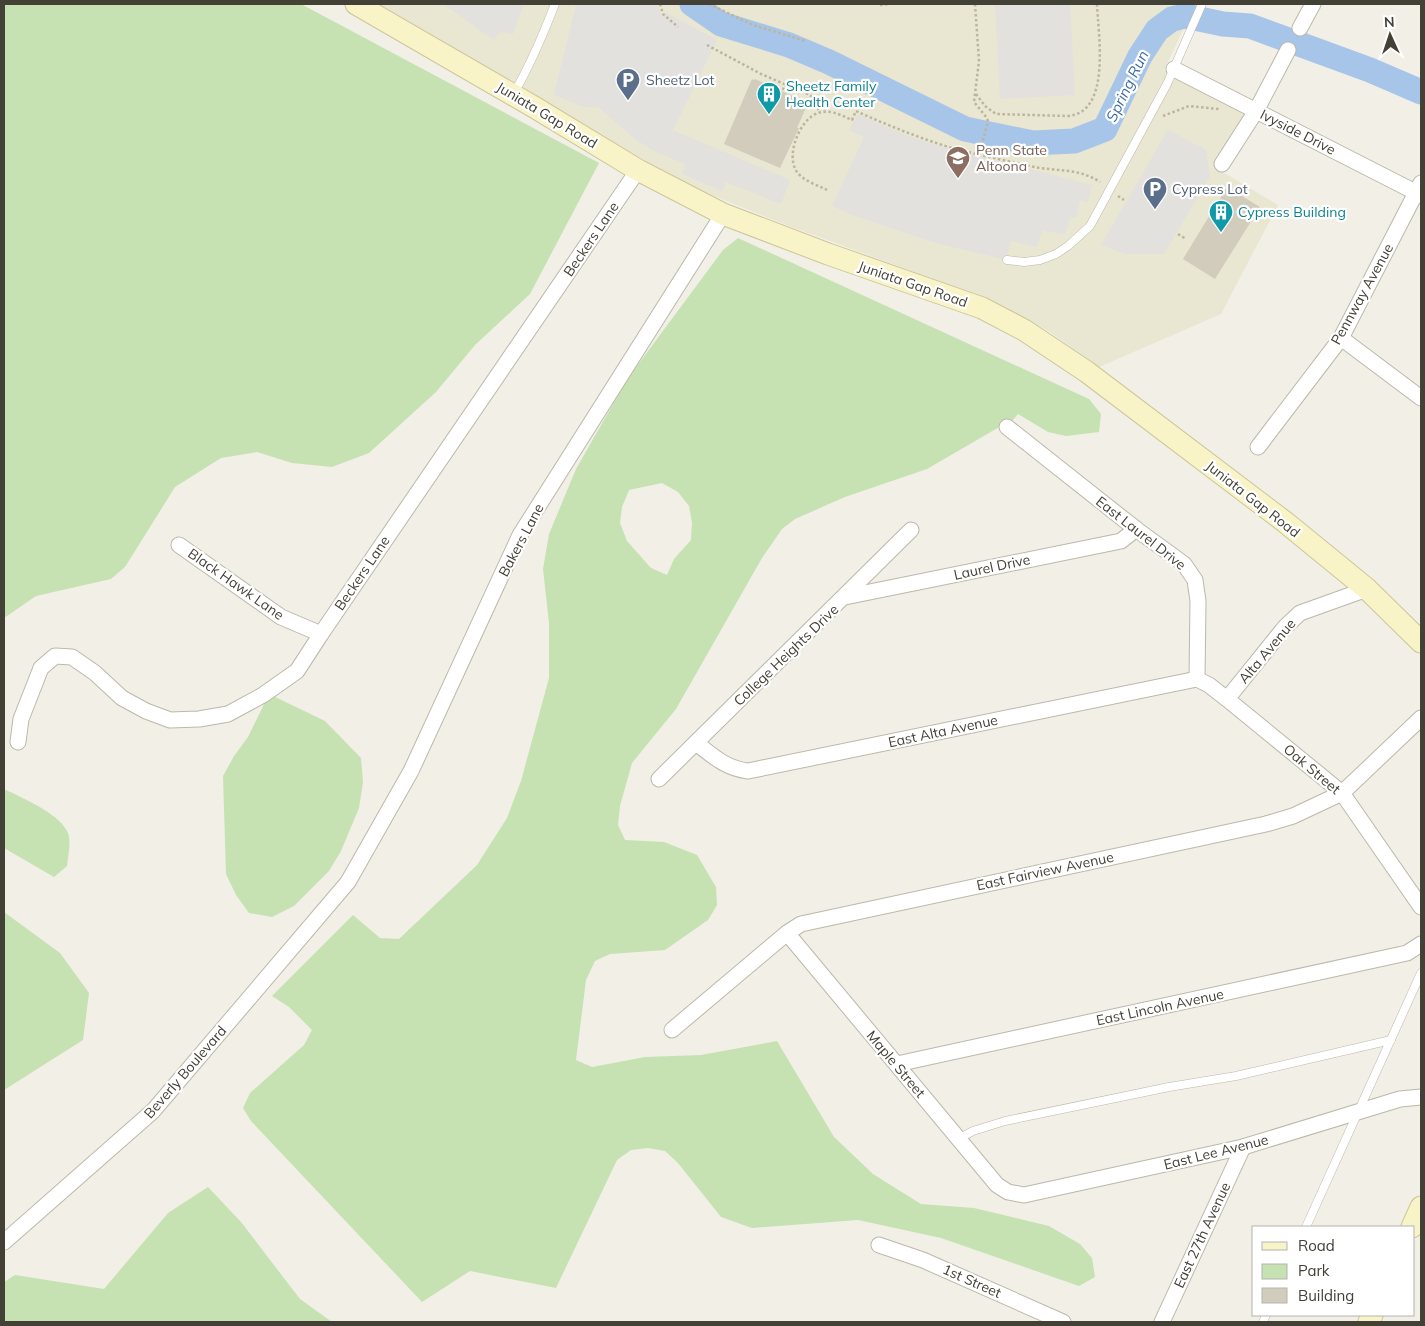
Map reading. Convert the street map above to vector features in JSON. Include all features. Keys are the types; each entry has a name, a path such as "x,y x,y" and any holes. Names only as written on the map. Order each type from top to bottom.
{"main road":[{"name":"Juniata Gap Road","path":"356,4 513,94 638,170 723,214 828,254 982,308 1024,330 1087,372 1277,516 1366,589 1421,642"},
{"path":"1412,1226 1421,1207"}],"street":[{"path":"1300,28 1314,4"},
{"path":"1222,164 1256,111 1288,50"},
{"name":"Ivyside Drive","path":"1174,69 1420,190"},
{"name":"Beckers Lane","path":"18,742 21,719 42,668 55,656 72,657 96,673 122,698 146,711 170,720 228,714 276,686 297,671 638,170"},
{"name":"Pennway Avenue","path":"1258,447 1341,338 1420,190"},
{"name":"Bakers Lane","path":"348,882 411,771 520,535 723,214"},
{"path":"1341,338 1421,398"},
{"name":"East Laurel Drive","path":"1007,427 1136,530 1184,564 1195,580 1198,601 1196,679"},
{"name":"College Heights Drive","path":"659,779 912,530"},
{"name":"Laurel Drive","path":"845,597 1121,541 1136,530"},
{"name":"Black Hawk Lane","path":"179,545 281,617 321,634"},
{"name":"Alta Avenue","path":"1227,698 1285,627 1300,613 1366,589"},
{"name":"Oak Street","path":"1196,679 1209,685 1227,698 1342,793 1421,907"},
{"name":"East Alta Avenue","path":"696,743 735,770 748,771 1196,679"},
{"name":"East Fairview Avenue","path":"672,1030 787,933 801,924 1266,824 1293,816 1342,793 1421,718"},
{"name":"Beverly Boulevard","path":"4,1242 153,1111 348,882"},
{"name":"Maple Street","path":"787,933 997,1185 1008,1192"},
{"name":"East Lincoln Avenue","path":"897,1064 1407,952 1421,944"},
{"name":"East Lee Avenue","path":"1008,1192 1024,1195 1243,1148 1400,1099 1421,1097"},
{"name":"East 27th Avenue","path":"1162,1322 1243,1148"},
{"name":"1st Street","path":"879,1244 924,1260 1063,1322"}],"lane":[{"path":"513,94 540,43 555,4"},
{"path":"1007,260 1024,262 1040,260 1056,254 1073,242 1090,226 1152,114 1202,7"},
{"path":"1306,1226 1421,973"},
{"path":"958,1139 973,1131 1005,1121 1168,1087 1236,1076 1391,1040"}],"path":[{"path":"660,4 663,14 678,27"},
{"path":"709,4 753,25 806,41"},
{"path":"880,4 889,4"},
{"path":"975,4 979,61 974,99 975,105 987,118 988,122 979,152"},
{"path":"976,94 985,106 996,114 1079,115 1094,96 1099,79 1097,4"},
{"path":"707,45 761,74 804,92 814,98 818,104 819,112"},
{"path":"760,78 761,74"},
{"path":"783,90 785,84"},
{"path":"1163,116 1189,106 1221,110"},
{"path":"827,190 804,178 798,172 793,160 794,147 802,128 809,119 819,112 836,113 852,120 856,111 930,141 1043,169 1065,169 1093,177 1100,182"},
{"path":"1118,196 1124,200"},
{"path":"1178,234 1186,238"}],"shaded area":[{"name":"Penn State Altoona","path":"377,4 1195,4 1164,70 1245,113 1216,168 1278,205 1221,314 1099,367 1050,332 993,301 784,224 702,191 635,155"},
{"path":"443,4 524,4 513,34 500,32 494,40"},
{"name":"Sheetz Lot","path":"576,4 657,4 661,15 665,12 717,40 673,130 790,180 781,204 726,182 722,191 682,174 685,164 654,151 635,139 598,107 584,107 554,95"},
{"path":"995,4 1070,4 1075,95 1000,99"},
{"path":"858,114 905,135 933,144 1092,185 1088,202 1080,200 1076,218 1070,217 1065,235 1042,230 1037,247 1011,241 1006,260 932,242 852,215 832,206 864,137 849,130"},
{"name":"Cypress Lot","path":"1168,130 1206,150 1210,176 1164,254 1125,254 1101,245"}],"green space":[{"path":"4,4 301,4 599,163 530,294 475,345 436,392 369,453 332,467 292,463 257,452 221,458 175,487 125,567 111,579 36,596 4,618"},
{"path":"738,238 1089,399 1101,414 1099,432 1066,436 1048,432 1018,414 1007,427 1001,426 927,469 845,497 795,519 782,529 762,558 676,709 632,763 620,806 618,825 625,840 664,842 697,855 716,887 717,905 708,920 665,950 610,954 595,961 586,980 576,1060 592,1067 645,1057 701,1055 777,1041 834,1137 873,1174 921,1204 974,1208 1049,1226 1080,1244 1092,1258 1095,1277 1079,1286 941,1238 858,1220 752,1228 721,1217 678,1163 665,1151 648,1148 631,1150 617,1160 556,1288 470,1271 422,1302 251,1121 243,1108 250,1093 304,1045 312,1030 289,1007 272,996 353,915 380,938 399,939 477,865 507,818 521,781 549,678 549,623 543,569 549,534 576,469 628,378 723,250","holes":["662,483 678,492 689,506 692,522 691,540 674,559 667,575 651,568 627,541 620,523 622,507 629,490"]},
{"path":"269,694 325,721 361,758 363,782 359,808 341,851 329,871 294,906 272,917 249,913 236,895 226,874 223,776 234,756 248,737"},
{"path":"4,789 47,812 62,824 67,831 69,843 67,866 54,877 4,848"},
{"path":"4,912 60,953 89,993 83,1040 4,1090"},
{"path":"208,1187 241,1222 300,1299 332,1322 4,1322 4,1282 15,1275 104,1289 168,1213"}],"building":[{"name":"Sheetz Family Health Center","path":"752,79 808,103 797,128 799,128 780,168 724,144"},
{"name":"Cypress Building","path":"1227,187 1260,207 1215,279 1183,259"}],"waterway":[{"name":"Spring Run","path":"692,4 721,24 789,45 829,62 965,129 1033,143 1074,141 1105,129 1140,56 1157,30 1172,19 1185,16 1223,24 1250,26 1370,70 1421,92"}],"place":[{"name":"Sheetz Lot","path":"628,101"},
{"name":"Sheetz Family Health Center","path":"769,115"},
{"name":"Penn State Altoona","path":"958,179"},
{"name":"Cypress Lot","path":"1155,210"},
{"name":"Cypress Building","path":"1221,233"}]}
